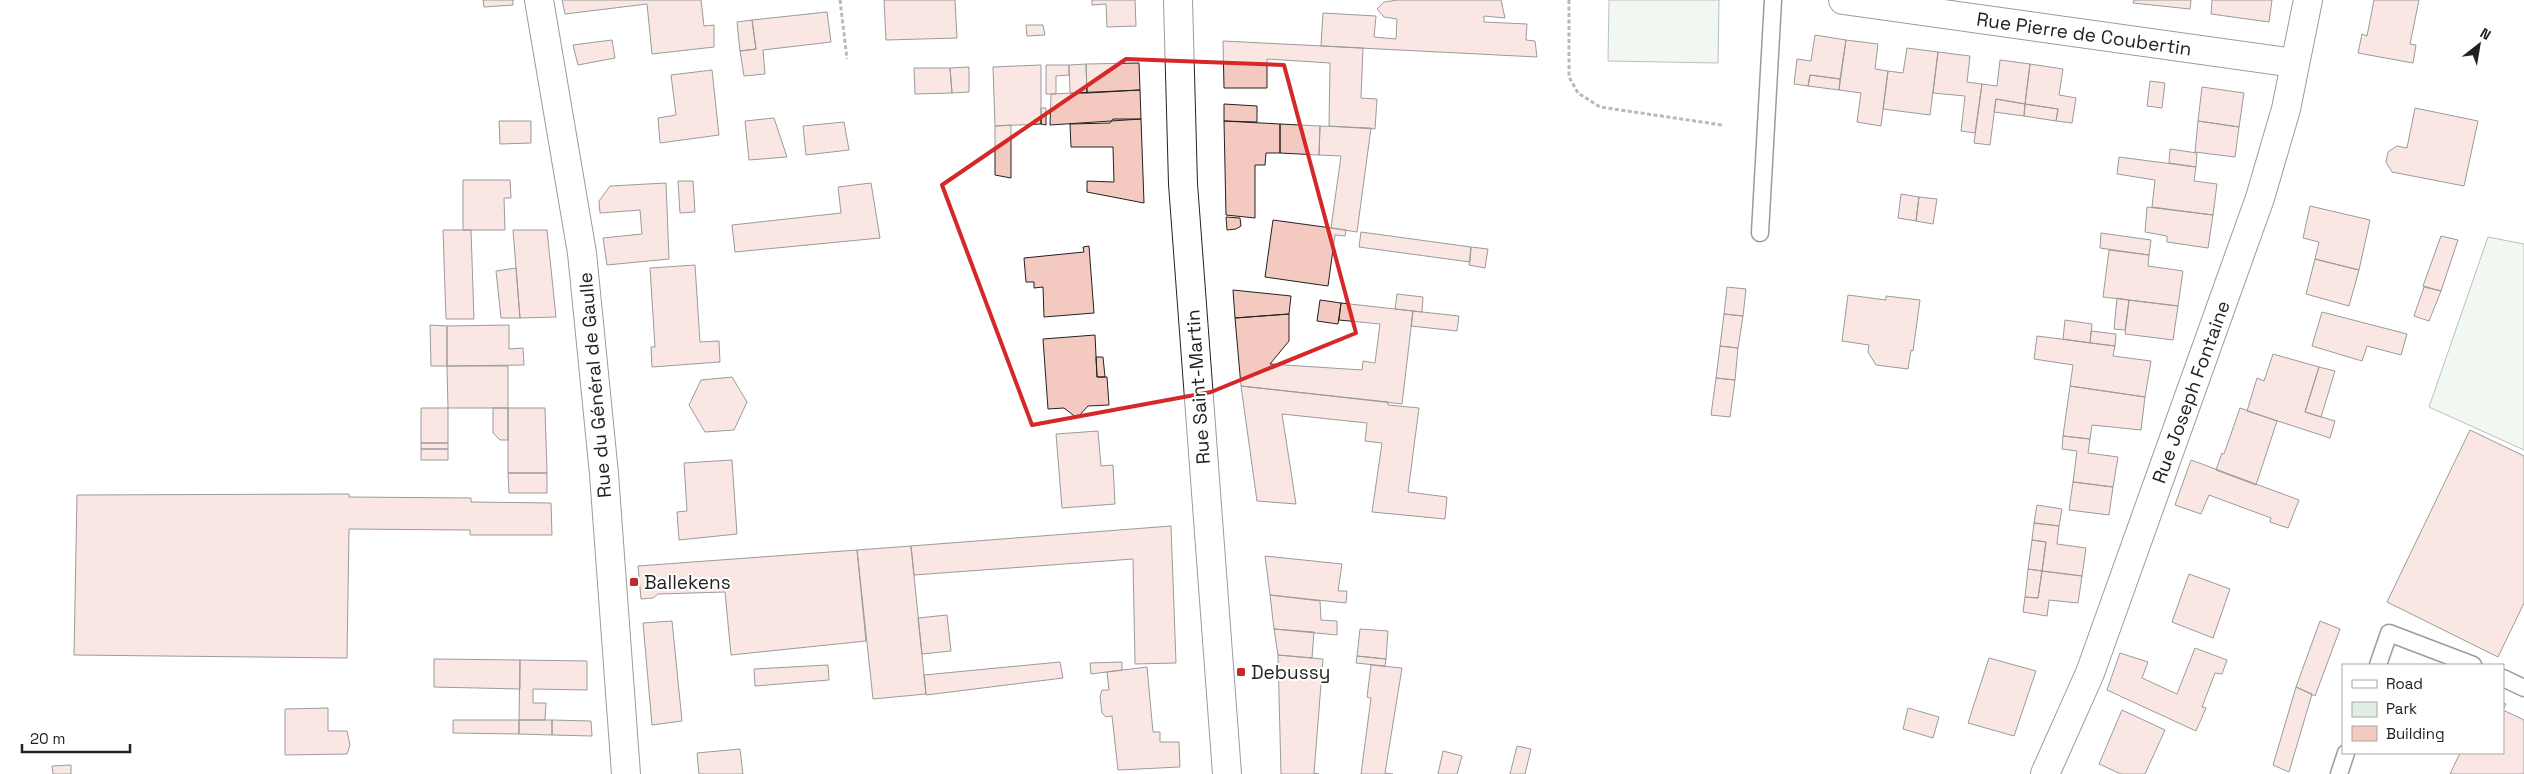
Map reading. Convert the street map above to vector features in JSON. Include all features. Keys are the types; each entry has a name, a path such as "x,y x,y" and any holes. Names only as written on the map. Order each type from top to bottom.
{"street":[{"name":"Rue du Général de Gaulle","path":"539,0 582,253 604,474 626,774"},
{"name":"Rue Saint-Martin","path":"1178,0 1183,184 1227,774"},
{"name":"Rue Pierre de Coubertin","path":"1843,0 2295,64"},
{"name":"Rue Joseph Fontaine","path":"2045,774 2090,673 2257,207 2286,109 2308,0"}],"lane":[{"path":"1760,233 1773,0"},
{"path":"2378,664 2389,633 2470,664"},
{"path":"2504,678 2524,688"},
{"path":"2339,774 2346,754"}],"path":[{"path":"840,0 847,59"},
{"path":"1569,0 1569,77 1578,93 1600,107 1722,125"}],"highlighted area":[{"path":"1126,59 1284,65 1356,333 1211,392 1032,425 942,185"}],"green space":[{"path":"1609,0 1719,0 1718,63 1608,61"},
{"path":"2488,237 2524,244 2524,450 2429,407"}],"building":[{"path":"483,0 513,0 513,5 484,7"},
{"path":"562,0 701,0 704,26 714,25 714,47 652,54 647,4 565,14"},
{"path":"884,0 955,0 957,38 886,40"},
{"path":"1092,0 1135,0 1136,26 1107,27 1106,4 1092,5"},
{"path":"1398,0 1501,0 1505,18 1484,16 1484,22 1527,24 1526,40 1535,41 1537,57 1321,46 1323,13 1376,16 1374,37 1396,39 1397,19 1384,17 1377,9 1384,2"},
{"path":"2134,0 2191,0 2190,9 2133,3"},
{"path":"2212,0 2272,0 2269,22 2211,14"},
{"path":"2374,0 2419,0 2410,44 2416,45 2413,63 2358,53 2362,34 2367,36"},
{"path":"827,12 831,42 763,50 765,74 744,76 740,51 756,49 752,20"},
{"path":"752,20 756,49 740,51 737,22"},
{"path":"1026,25 1043,25 1045,35 1027,36"},
{"path":"1815,35 1846,40 1840,79 1810,75 1808,86 1794,84 1797,59 1811,61"},
{"path":"612,40 615,58 578,65 573,45"},
{"path":"1846,40 1878,44 1875,69 1888,71 1881,126 1857,122 1861,93 1839,90"},
{"path":"1223,41 1363,48 1361,98 1377,99 1375,129 1329,126 1330,63 1267,59 1267,88 1224,88"},
{"path":"1907,48 1938,52 1930,115 1883,109 1888,71 1903,73"},
{"path":"1938,52 1970,56 1967,82 1982,84 1975,133 1961,131 1965,96 1933,93"},
{"path":"2000,60 2030,64 2025,104 1996,99 1990,145 1974,143 1982,84 1997,86"},
{"path":"1139,63 1140,90 1087,93 1086,64"},
{"path":"1086,64 1087,93 1070,93 1069,65"},
{"path":"2030,64 2063,69 2059,95 2076,98 2072,123 2056,121 2058,109 2025,104"},
{"path":"1041,65 1041,124 995,126 993,67"},
{"path":"1046,65 1069,65 1069,75 1056,76 1056,94 1046,94"},
{"path":"969,67 969,92 952,93 950,68"},
{"path":"914,68 950,68 952,93 915,94"},
{"path":"712,70 719,135 660,143 658,118 676,115 671,75"},
{"path":"1810,75 1840,79 1839,90 1808,86"},
{"path":"2150,81 2165,83 2162,108 2147,106"},
{"path":"2202,87 2244,93 2239,127 2198,121"},
{"path":"1140,90 1141,119 1050,125 1051,94"},
{"path":"1996,99 2025,104 2024,116 1994,112"},
{"path":"1224,104 1257,106 1257,122 1224,121"},
{"path":"2025,104 2058,109 2056,121 2024,116"},
{"path":"1041,108 1046,108 1046,125 1041,124"},
{"path":"2415,108 2478,121 2464,186 2392,172 2386,162 2388,152 2397,146 2407,148"},
{"path":"774,118 787,157 749,160 745,121"},
{"path":"1113,119 1141,119 1144,203 1087,192 1087,181 1114,182 1113,147 1071,147 1070,124 1110,123"},
{"path":"499,121 531,121 531,143 500,144"},
{"path":"1224,121 1280,124 1280,153 1266,153 1265,165 1255,165 1255,218 1226,215"},
{"path":"2198,121 2239,127 2235,157 2195,152"},
{"path":"844,122 849,150 806,155 803,126"},
{"path":"1280,124 1320,126 1319,155 1280,153"},
{"path":"1011,125 1011,178 995,175 995,126"},
{"path":"1320,126 1371,128 1357,232 1331,228 1341,156 1319,155"},
{"path":"2170,149 2197,153 2196,167 2169,163"},
{"path":"2119,157 2196,167 2194,181 2217,184 2213,215 2152,207 2155,180 2117,174"},
{"path":"463,180 510,180 511,198 504,198 505,230 463,230"},
{"path":"678,181 693,181 695,212 680,213"},
{"path":"666,183 669,259 607,265 603,238 642,234 640,210 600,213 599,201 610,186"},
{"path":"871,183 880,238 735,252 732,225 841,213 838,187"},
{"path":"1901,194 1919,197 1916,221 1898,218"},
{"path":"1919,197 1937,199 1933,224 1916,221"},
{"path":"2310,206 2370,220 2359,270 2315,259 2319,242 2303,238"},
{"path":"2147,207 2213,215 2208,248 2167,242 2167,236 2145,232"},
{"path":"1226,217 1240,218 1241,226 1236,229 1227,230"},
{"path":"1273,220 1346,230 1345,236 1335,235 1328,286 1265,277"},
{"path":"443,230 471,230 474,319 446,319"},
{"path":"513,230 547,230 556,317 520,318"},
{"path":"1361,232 1471,247 1470,262 1359,247"},
{"path":"2101,233 2151,240 2149,255 2100,248"},
{"path":"2441,236 2458,240 2441,291 2423,286"},
{"path":"1089,246 1094,313 1044,317 1043,287 1034,288 1034,282 1026,282 1024,258 1084,252 1083,247"},
{"path":"1471,247 1488,249 1485,268 1469,265"},
{"path":"2109,250 2149,255 2148,266 2183,271 2178,306 2103,297"},
{"path":"2315,259 2359,270 2349,306 2306,294"},
{"path":"695,265 700,342 719,341 720,362 652,367 651,347 655,347 650,268"},
{"path":"516,268 520,318 501,318 496,271"},
{"path":"1727,287 1746,289 1743,316 1724,314"},
{"path":"2424,287 2441,291 2429,321 2414,316"},
{"path":"1233,290 1291,296 1289,314 1235,318"},
{"path":"1397,294 1423,297 1422,312 1395,309"},
{"path":"1848,295 1886,300 1886,296 1920,300 1913,351 1911,350 1908,369 1876,365 1868,352 1869,345 1842,341"},
{"path":"2117,298 2129,300 2125,330 2114,329"},
{"path":"1320,300 1341,303 1338,324 1317,321"},
{"path":"2129,300 2178,306 2173,340 2125,334"},
{"path":"1341,303 1413,311 1402,404 1241,386 1235,318 1289,314 1289,341 1270,364 1362,370 1363,361 1375,363 1380,324 1339,320"},
{"path":"1413,311 1459,316 1457,331 1411,326"},
{"path":"2322,312 2407,334 2401,355 2367,346 2362,361 2312,346"},
{"path":"1724,314 1743,316 1738,348 1720,346"},
{"path":"2065,320 2092,324 2090,343 2063,339"},
{"path":"430,325 447,326 447,366 431,366"},
{"path":"509,325 509,349 523,348 524,365 447,366 447,326"},
{"path":"2091,331 2116,334 2115,346 2090,343"},
{"path":"1095,335 1097,377 1107,377 1109,405 1088,406 1077,418 1064,408 1048,409 1043,339"},
{"path":"2037,336 2115,346 2113,356 2151,361 2145,397 2070,386 2073,365 2034,359"},
{"path":"1720,346 1738,348 1735,380 1716,378"},
{"path":"2273,354 2319,367 2305,412 2335,421 2330,438 2247,411 2257,378 2264,381"},
{"path":"1096,357 1103,357 1105,377 1097,377"},
{"path":"447,366 508,366 508,408 448,408"},
{"path":"2319,367 2335,371 2321,417 2305,412"},
{"path":"732,377 747,402 734,430 705,432 689,405 701,380"},
{"path":"1716,378 1735,380 1730,417 1711,415"},
{"path":"1241,386 1388,402 1388,405 1419,408 1408,492 1447,497 1445,519 1372,512 1382,443 1365,441 1367,423 1282,414 1296,504 1257,501"},
{"path":"2070,386 2145,397 2141,430 2092,425 2090,439 2063,436"},
{"path":"421,408 448,408 448,443 421,443"},
{"path":"493,408 508,408 508,440 500,440 493,433"},
{"path":"508,408 545,408 547,473 508,473"},
{"path":"2240,408 2277,421 2256,485 2216,470 2222,453 2224,454"},
{"path":"2470,430 2524,456 2524,603 2498,657 2387,602"},
{"path":"1098,431 1101,466 1113,465 1115,504 1062,508 1056,434"},
{"path":"2063,436 2090,439 2088,453 2118,457 2113,487 2073,482 2077,451 2062,449"},
{"path":"421,443 448,443 448,449 421,449"},
{"path":"421,449 448,449 448,460 421,460"},
{"path":"732,460 737,534 679,540 677,512 687,511 684,463"},
{"path":"2191,460 2299,500 2288,528 2270,522 2271,518 2209,495 2201,514 2175,505"},
{"path":"508,473 547,473 547,493 509,493"},
{"path":"2073,482 2113,487 2109,515 2069,510"},
{"path":"349,494 349,497 471,498 471,502 551,503 552,535 470,535 470,530 349,529 347,658 74,655 77,495"},
{"path":"2037,505 2062,509 2059,526 2034,523"},
{"path":"2034,523 2059,526 2057,544 2086,548 2082,576 2042,571 2046,542 2032,540"},
{"path":"1171,526 1176,663 1135,664 1133,559 914,575 911,546"},
{"path":"2032,540 2046,542 2042,571 2028,569"},
{"path":"911,546 926,694 873,699 857,550"},
{"path":"857,550 866,641 731,655 725,592 658,594 653,598 641,599 638,566"},
{"path":"1265,556 1342,564 1338,591 1347,591 1346,603 1270,595"},
{"path":"2028,569 2042,571 2038,598 2025,597"},
{"path":"2042,571 2082,576 2078,603 2049,600 2047,616 2023,612 2025,597 2038,598"},
{"path":"2189,574 2230,589 2213,638 2172,622"},
{"path":"1270,595 1320,601 1321,620 1337,621 1337,635 1274,629"},
{"path":"947,615 951,651 922,654 918,618"},
{"path":"672,621 682,721 652,725 643,623"},
{"path":"2320,621 2340,629 2315,696 2296,687"},
{"path":"1274,629 1314,632 1312,658 1278,655"},
{"path":"1360,629 1388,631 1386,659 1357,656"},
{"path":"2195,648 2227,660 2222,674 2215,673 2202,707 2206,708 2196,731 2107,690 2120,653 2148,662 2142,678 2177,694"},
{"path":"1278,655 1323,659 1314,773 1319,774 1281,774"},
{"path":"1357,656 1386,659 1385,666 1356,663"},
{"path":"1989,658 2036,671 2014,736 1968,723"},
{"path":"434,659 520,660 520,689 434,687"},
{"path":"520,660 587,661 587,690 533,689 533,703 546,703 545,720 519,720"},
{"path":"1060,662 1063,678 926,695 924,675"},
{"path":"1122,662 1122,670 1091,674 1090,663"},
{"path":"828,665 829,680 755,686 754,669"},
{"path":"1371,665 1402,668 1385,773 1393,774 1361,774 1371,698 1367,697"},
{"path":"1147,667 1153,732 1160,732 1160,742 1179,742 1180,767 1118,770 1112,716 1106,717 1102,713 1100,696 1102,690 1109,690 1107,672"},
{"path":"2296,687 2312,694 2289,772 2273,765"},
{"path":"328,708 328,731 347,731 350,745 347,754 285,755 285,709"},
{"path":"1908,708 1939,717 1933,738 1903,729"},
{"path":"2122,710 2165,730 2145,774 2121,774 2099,764"},
{"path":"2504,710 2524,720 2524,774 2450,774 2460,754 2504,754"},
{"path":"453,720 519,720 519,734 453,733"},
{"path":"519,720 552,720 552,735 519,734"},
{"path":"552,720 591,721 592,736 552,735"},
{"path":"1517,746 1531,749 1525,774 1510,774"},
{"path":"740,749 743,774 699,774 697,753"},
{"path":"1443,751 1462,756 1457,774 1438,774"},
{"path":"71,765 71,774 53,774 52,766"}],"place":[{"name":"Ballekens","path":"634,582"},
{"name":"Debussy","path":"1241,672"}]}
